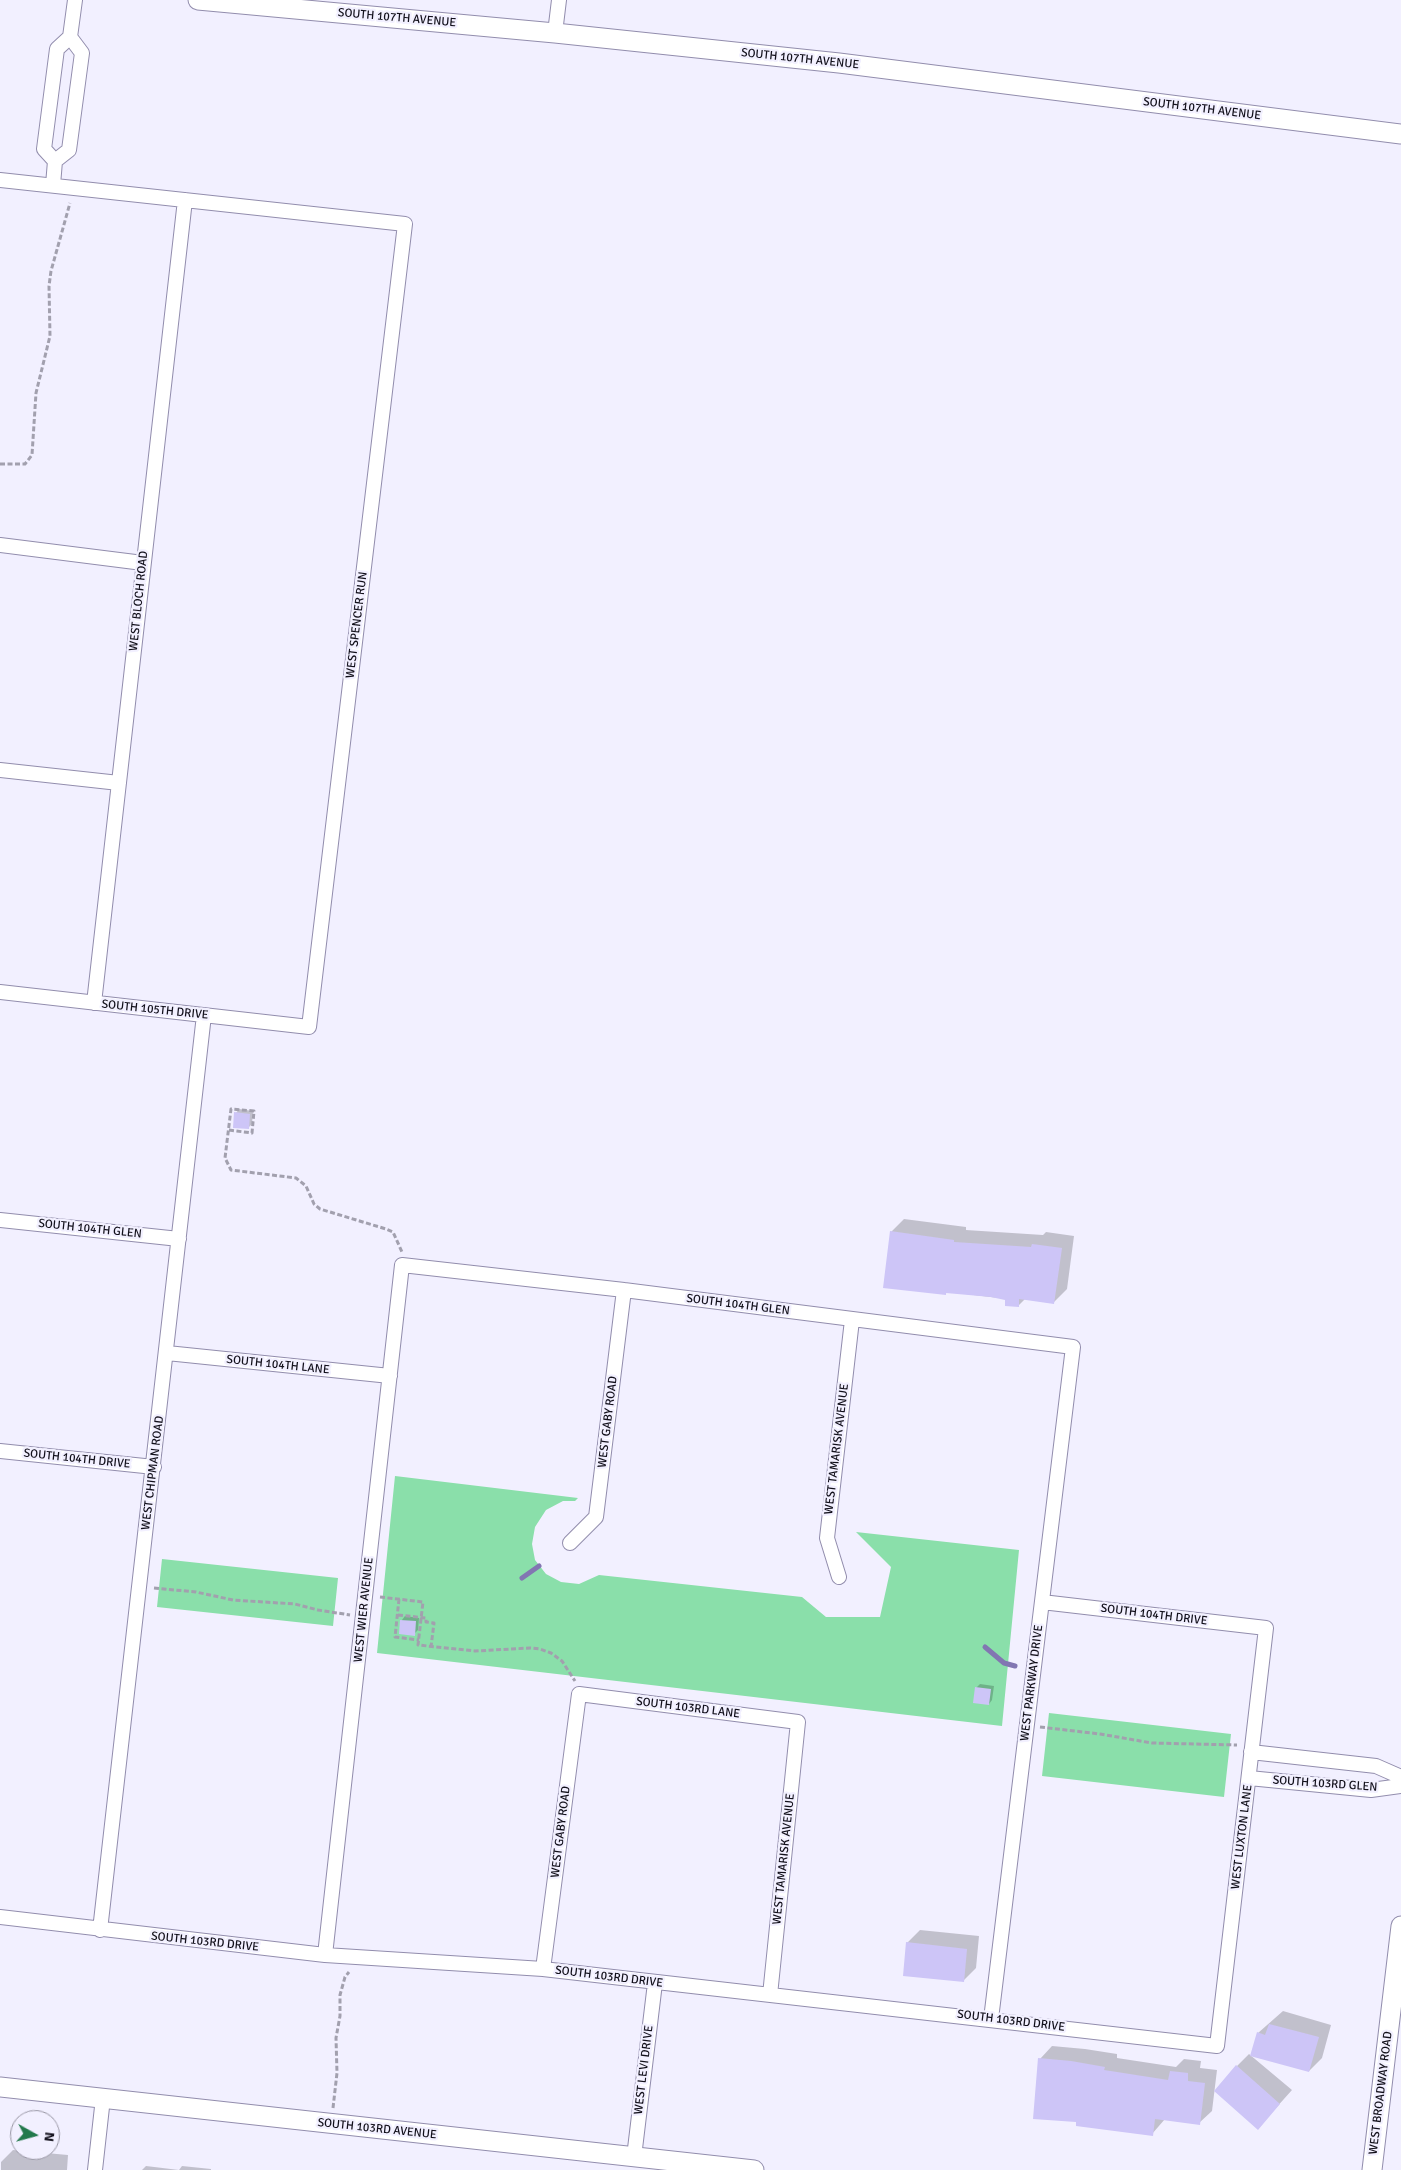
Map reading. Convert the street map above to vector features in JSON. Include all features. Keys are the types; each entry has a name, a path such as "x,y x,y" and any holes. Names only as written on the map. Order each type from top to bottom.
{"main road":[{"name":"SOUTH 107TH AVENUE","path":"198,0 555,33 839,63 1401,134"},
{"name":"WEST BROADWAY ROAD","path":"1372,2170 1401,1926"},
{"name":"SOUTH 103RD AVENUE","path":"0,2087 754,2170"}],"street":[{"path":"55,161 44,149 57,49 70,37 75,0"},
{"path":"555,33 558,0"},
{"path":"53,185 55,161 69,150 82,52 70,37"},
{"path":"0,180 184,200"},
{"name":"WEST SPENCER RUN","path":"184,200 405,224 309,1026"},
{"name":"WEST BLOCH ROAD","path":"94,1003 184,200"},
{"path":"0,545 144,562"},
{"path":"0,770 119,783"},
{"name":"SOUTH 105TH DRIVE","path":"0,992 309,1026"},
{"name":"WEST CHIPMAN ROAD","path":"100,1930 204,1015"},
{"name":"SOUTH 104TH GLEN","path":"0,1220 179,1239"},
{"name":"SOUTH 104TH GLEN","path":"402,1265 624,1290 1073,1347"},
{"name":"WEST WIER AVENUE","path":"325,1955 402,1265"},
{"name":"WEST GABY ROAD","path":"570,1542 596,1517 624,1290"},
{"name":"WEST TAMARISK AVENUE","path":"840,1577 826,1538 852,1320"},
{"name":"WEST PARKWAY DRIVE","path":"991,2019 1073,1347"},
{"name":"SOUTH 104TH LANE","path":"166,1353 390,1376"},
{"name":"SOUTH 104TH DRIVE","path":"0,1451 154,1467"},
{"name":"SOUTH 104TH DRIVE","path":"1042,1602 1266,1628"},
{"name":"WEST LUXTON LANE","path":"1217,2046 1266,1628"},
{"name":"WEST GABY ROAD","path":"543,1969 579,1694"},
{"name":"SOUTH 103RD LANE","path":"579,1694 798,1722"},
{"name":"WEST TAMARISK AVENUE","path":"770,1995 798,1722"},
{"name":"SOUTH 103RD GLEN","path":"1252,1752 1376,1766 1401,1777"},
{"name":"SOUTH 103RD GLEN","path":"1249,1778 1371,1790 1401,1786"},
{"name":"SOUTH 103RD DRIVE","path":"0,1918 325,1955 543,1969 1217,2046"},
{"name":"WEST LEVI DRIVE","path":"634,2157 655,1983"},
{"path":"95,2170 103,2098"}],"path":[{"path":"0,464 25,464 32,455 36,394 50,336 49,286 51,271 73,188"},
{"path":"229,1130 252,1133 254,1111 231,1109 225,1158 231,1170 296,1178 306,1186 314,1204 320,1210 377,1225 393,1232 403,1253 402,1265"},
{"path":"140,1586 196,1592 233,1600 295,1604 318,1610 363,1617"},
{"path":"365,1596 423,1602 418,1645 474,1651 520,1648 551,1653 562,1661 575,1680 579,1694"},
{"path":"399,1599 395,1637 418,1640"},
{"path":"398,1616 426,1618 426,1622 434,1623 431,1646"},
{"path":"1027,1726 1100,1734 1152,1743 1206,1743 1237,1746 1239,1727 1254,1728"},
{"path":"332,2124 337,2073 336,2038 340,2016 340,1996 345,1977 350,1972 350,1957"}],"green space":[{"path":"395,1476 578,1498 575,1501 563,1501 546,1510 535,1527 532,1544 535,1560 546,1574 561,1582 579,1584 599,1575 802,1597 826,1617 880,1617 891,1567 856,1532 1019,1550 1002,1726 377,1653"},
{"path":"162,1559 338,1578 333,1626 157,1607"},
{"path":"1049,1713 1231,1734 1224,1797 1042,1776"}],"building":[{"path":"234,1112 250,1114 249,1129 233,1128"},
{"path":"890,1231 954,1240 954,1242 1031,1247 1032,1244 1062,1248 1054,1304 1019,1299 1019,1307 1005,1306 1005,1300 991,1297 946,1293 946,1295 883,1288"},
{"path":"400,1620 416,1621 415,1636 399,1634"},
{"path":"975,1687 991,1689 989,1705 973,1703"},
{"path":"906,1942 967,1949 964,1982 903,1976"},
{"path":"1269,2024 1319,2037 1309,2072 1250,2056 1257,2032 1265,2035"},
{"path":"1038,2058 1071,2061 1105,2067 1104,2070 1168,2080 1170,2071 1188,2073 1188,2081 1205,2083 1200,2125 1155,2119 1153,2136 1076,2126 1076,2122 1033,2119"},
{"path":"1236,2065 1280,2104 1258,2130 1214,2091"}],"waterway":[{"path":"522,1578 539,1566"},
{"path":"985,1647 1004,1663 1015,1666"}]}
